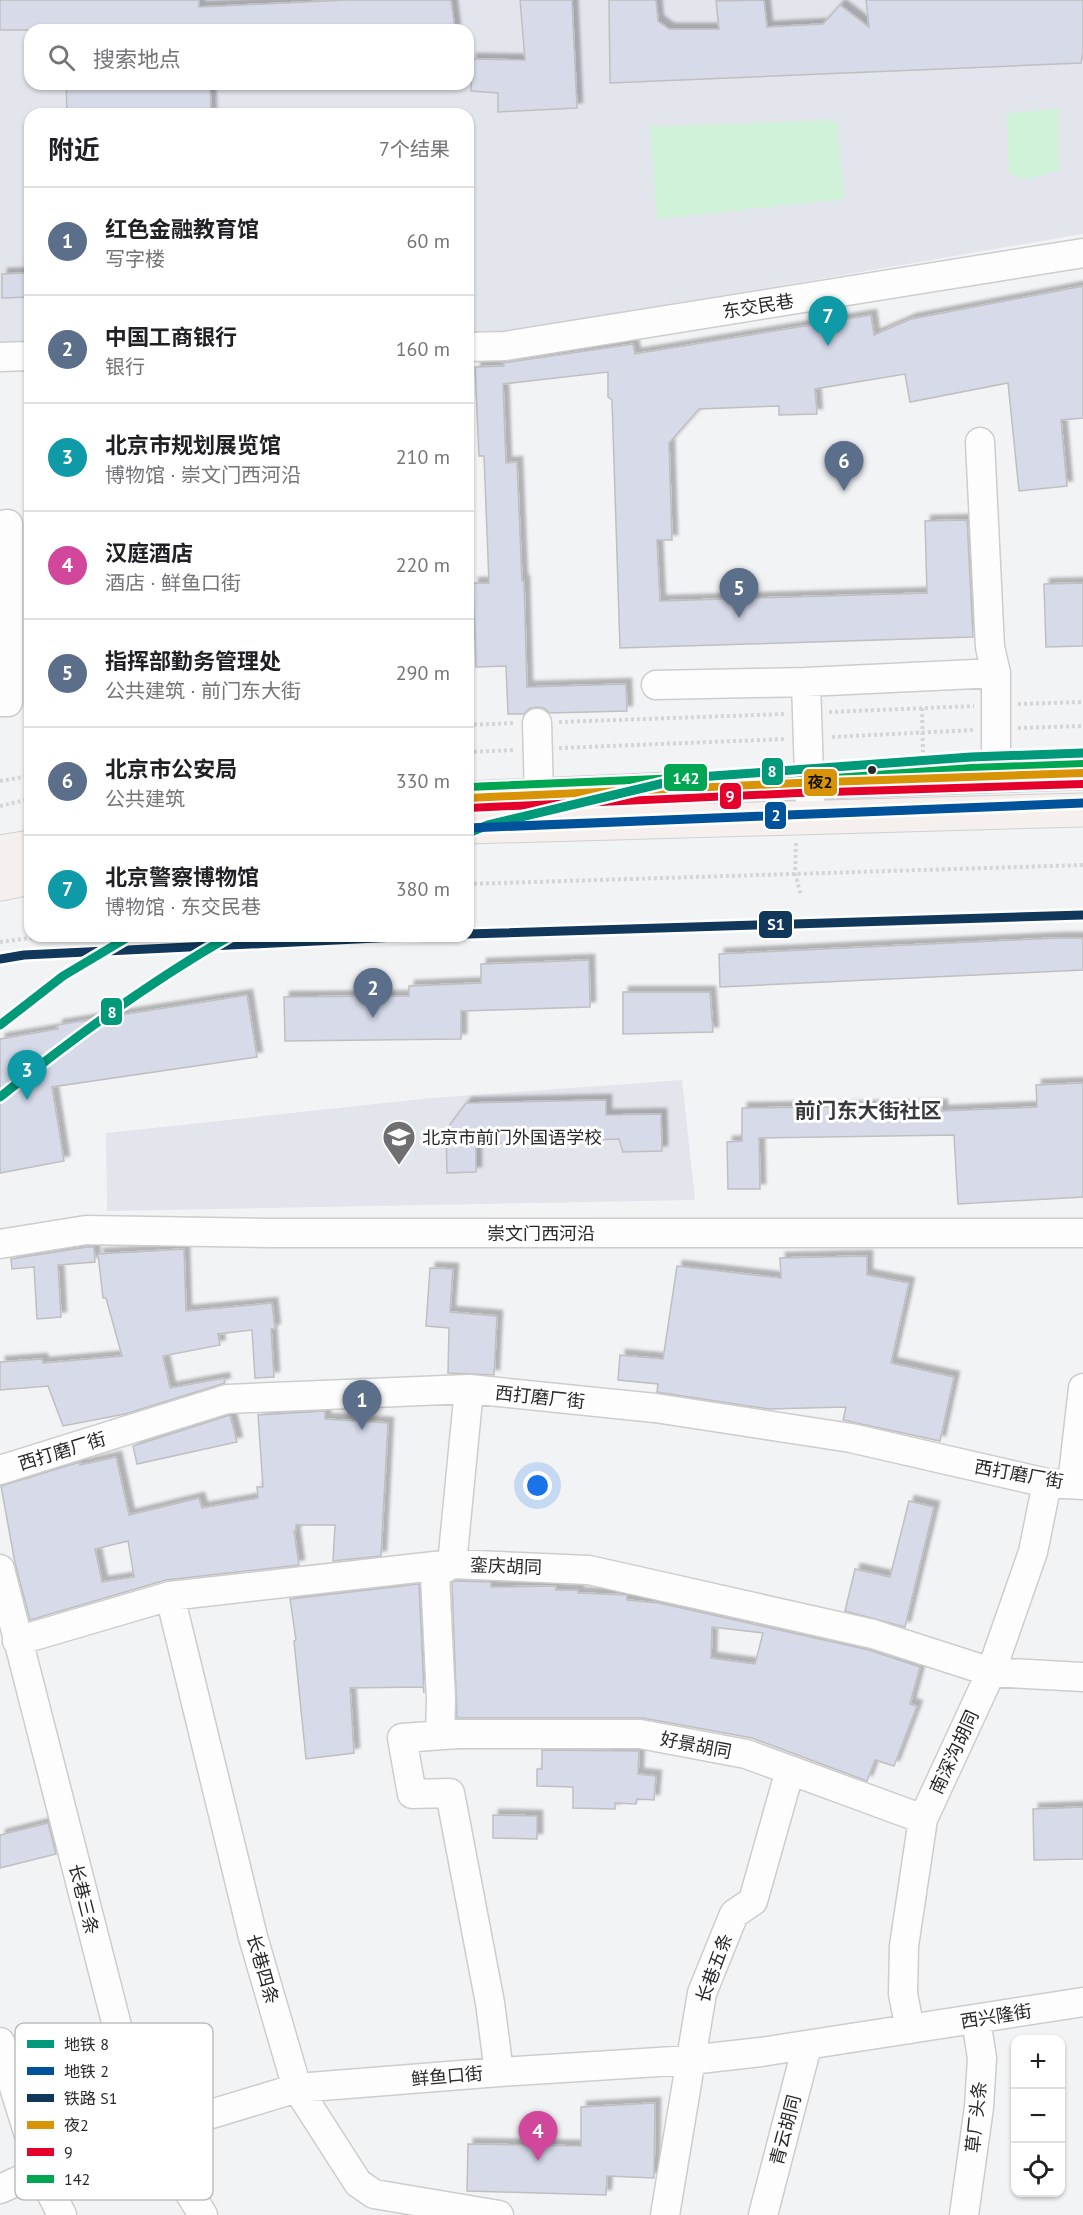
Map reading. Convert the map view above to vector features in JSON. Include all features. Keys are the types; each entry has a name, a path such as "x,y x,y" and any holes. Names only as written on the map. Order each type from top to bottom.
{"main road":[{"path":"474,798 1083,773"},
{"path":"474,826 1083,810"},
{"path":"0,852 24,848"},
{"path":"0,884 24,879"}],"street":[{"name":"东交民巷","path":"474,347 505,346 1083,253"},
{"path":"0,357 24,356"},
{"path":"980,442 990,647 996,673 996,776"},
{"path":"0,525 8,525 8,702 0,702"},
{"path":"656,685 806,682 996,673"},
{"path":"806,682 810,817"},
{"path":"537,736 540,795"},
{"name":"崇文门西河沿","path":"0,1244 86,1230 267,1233 1083,1233"},
{"name":"南深沟胡同","path":"910,2029 903,1994 904,1946 923,1819 991,1672 1033,1552 1067,1484 1083,1388"},
{"path":"458,1734 440,1735 440,1669 435,1576 452,1564 469,1389"},
{"name":"西打磨厂街","path":"0,1470 227,1399 469,1389 655,1408 851,1438 1067,1484"},
{"name":"銮庆胡同","path":"17,1641 170,1596 452,1564 589,1570 873,1635 991,1672 1083,1677"},
{"name":"长巷三条","path":"0,1569 116,2023"},
{"name":"长巷四条","path":"170,1596 253,1937 297,2088 358,2183 374,2194 499,2215"},
{"name":"好景胡同","path":"499,2072 490,2003 450,1793 412,1794 402,1738 458,1734 640,1734 746,1754 923,1819"},
{"name":"长巷五条","path":"665,2215 702,1993 734,1914 753,1901 790,1770"},
{"name":"西兴隆街","path":"910,2029 1083,2002"},
{"name":"草厂头条","path":"964,2215 979,2107 982,2058 976,2019"},
{"name":"鲜鱼口街","path":"213,2113 297,2088 690,2060 807,2046 910,2029"},
{"path":"0,2042 15,2090"},
{"name":"青云胡同","path":"762,2215 807,2046"},
{"name":"鲜鱼口街","path":"0,2189 15,2182"},
{"path":"54,2200 62,2215"},
{"name":"长巷三条","path":"194,2200 203,2215"}],"path":[{"path":"474,726 537,736 808,725 923,733 995,717 1083,702"},
{"path":"922,708 923,753"},
{"path":"474,751 537,736 808,725 922,708 1083,726"},
{"path":"0,781 24,777"},
{"path":"0,806 24,800"},
{"path":"474,884 1083,865"},
{"path":"0,942 24,939"}],"shaded area":[{"path":"0,0 1083,0 1083,234 504,333 474,334 474,108 24,108 24,341 0,342"},
{"name":"北京市前门外国语学校","path":"682,1080 695,1200 107,1211 106,1133 432,1098"}],"green space":[{"path":"1059,109 1059,170 1029,179 1009,174 1007,113"},
{"path":"836,120 844,199 657,219 650,127"}],"building":[{"path":"0,0 199,0 199,7 348,0 451,0 454,24 24,24 24,30 0,30"},
{"path":"520,0 572,0 577,108 498,112 498,93 471,91 474,90 474,59 525,60"},
{"path":"609,0 656,0 658,21 669,29 719,29 716,1 764,0 767,27 823,24 840,5 869,27 866,0 1083,0 1083,53 1081,63 610,83"},
{"path":"66,90 210,90 211,108 67,108"},
{"path":"24,273 24,297 2,298 2,274"},
{"path":"1083,286 1083,418 1061,420 1067,486 1019,491 1008,383 910,402 905,374 815,389 817,414 779,415 779,406 699,409 669,443 672,540 657,540 660,601 927,593 925,521 967,520 973,637 620,648 612,400 608,397 608,372 503,384 506,463 517,462 527,687 626,684 627,711 550,713 544,708 537,707 529,709 524,714 508,714 506,666 476,667 474,583 489,583 484,456 479,456 475,367 504,366 503,363 633,344 635,354 871,315 874,335 911,319"},
{"path":"1083,583 1083,646 1046,647 1044,584"},
{"path":"1083,938 1083,970 720,987 719,954"},
{"path":"589,960 590,1007 461,1011 461,1039 285,1041 284,997 409,996 409,986 481,983 481,964"},
{"path":"623,992 710,992 713,1032 623,1034"},
{"path":"247,995 257,1057 52,1087 64,1161 0,1173 0,1039 58,1029 57,1025"},
{"path":"1083,1083 1083,1197 958,1204 954,1135 759,1138 760,1189 728,1189 727,1142 742,1141 742,1108 942,1105 942,1111 1037,1107 1036,1085"},
{"path":"606,1100 606,1115 661,1114 662,1151 623,1152 619,1139 476,1144 476,1172 447,1173 446,1130 466,1103"},
{"path":"94,1247 95,1262 58,1265 61,1317 37,1319 34,1267 12,1269 11,1259"},
{"path":"184,1249 186,1311 272,1303 275,1329 271,1329 274,1377 255,1378 252,1330 218,1334 220,1345 163,1356 170,1388 224,1378 225,1383 125,1414 63,1426 48,1386 0,1390 0,1362 42,1359 43,1363 122,1356 106,1298 103,1298 98,1254"},
{"path":"867,1256 867,1275 909,1283 891,1363 954,1377 940,1441 843,1420 846,1407 769,1409 657,1392 658,1384 618,1380 620,1355 663,1359 677,1266 781,1278 780,1258"},
{"path":"430,1268 453,1269 450,1312 497,1316 494,1375 448,1373 449,1328 426,1326"},
{"path":"325,1411 325,1419 388,1423 381,1556 333,1561 335,1525 296,1525 296,1531 294,1531 299,1565 166,1580 30,1620 15,1563 1,1486 80,1462 80,1465 116,1457 129,1515 199,1498 202,1508 258,1498 257,1487 263,1487 258,1415","holes":["128,1541 134,1577 102,1582 95,1549"]},
{"path":"230,1415 237,1442 137,1464 133,1446"},
{"path":"909,1501 934,1507 905,1627 845,1611 855,1569 890,1577"},
{"path":"455,1581 491,1582 491,1587 556,1586 556,1590 578,1590 578,1593 627,1595 627,1600 659,1603 869,1650 920,1667 910,1704 917,1706 894,1766 875,1760 867,1781 752,1738 643,1718 457,1718 452,1583","holes":["712,1627 763,1633 755,1664 711,1658"]},
{"path":"419,1584 424,1693 423,1687 350,1688 354,1753 306,1759 294,1641 296,1640 290,1599"},
{"path":"542,1750 639,1751 638,1774 656,1776 654,1800 637,1799 636,1804 615,1803 615,1809 573,1808 573,1787 537,1786 537,1769 542,1769"},
{"path":"1083,1807 1083,1859 1034,1860 1033,1809"},
{"path":"493,1815 537,1816 537,1839 493,1838"},
{"path":"48,1823 56,1854 0,1868 0,1835"},
{"path":"655,2103 654,2178 607,2176 606,2195 467,2191 468,2144 581,2146 581,2107"}],"metro line":[{"name":"8","path":"474,831 488,825 685,778 971,757 1083,753"},
{"name":"2","path":"474,828 1083,803"},
{"name":"8","path":"0,1025 63,976 120,942"},
{"name":"8","path":"0,1097 112,1012 220,942"}],"rail line":[{"name":"S1","path":"474,934 1083,915"},
{"name":"S1","path":"0,959 24,955 294,942"}],"transit line":[{"name":"142","path":"474,787 1083,763"},
{"name":"夜2","path":"474,798 1083,773"},
{"name":"9","path":"474,808 798,793 1083,784"}],"place":[{"name":"北京警察博物馆","path":"828,346"},
{"name":"北京市公安局","path":"844,491"},
{"name":"指挥部勤务管理处","path":"739,618"},
{"name":"中国工商银行","path":"373,1018"},
{"name":"北京市规划展览馆","path":"27,1100"},
{"name":"北京市前门外国语学校","path":"399,1166"},
{"name":"红色金融教育馆","path":"362,1430"},
{"name":"汉庭酒店","path":"538,2161"}],"district":[{"name":"前门东大街社区","path":"868,1110"}]}
